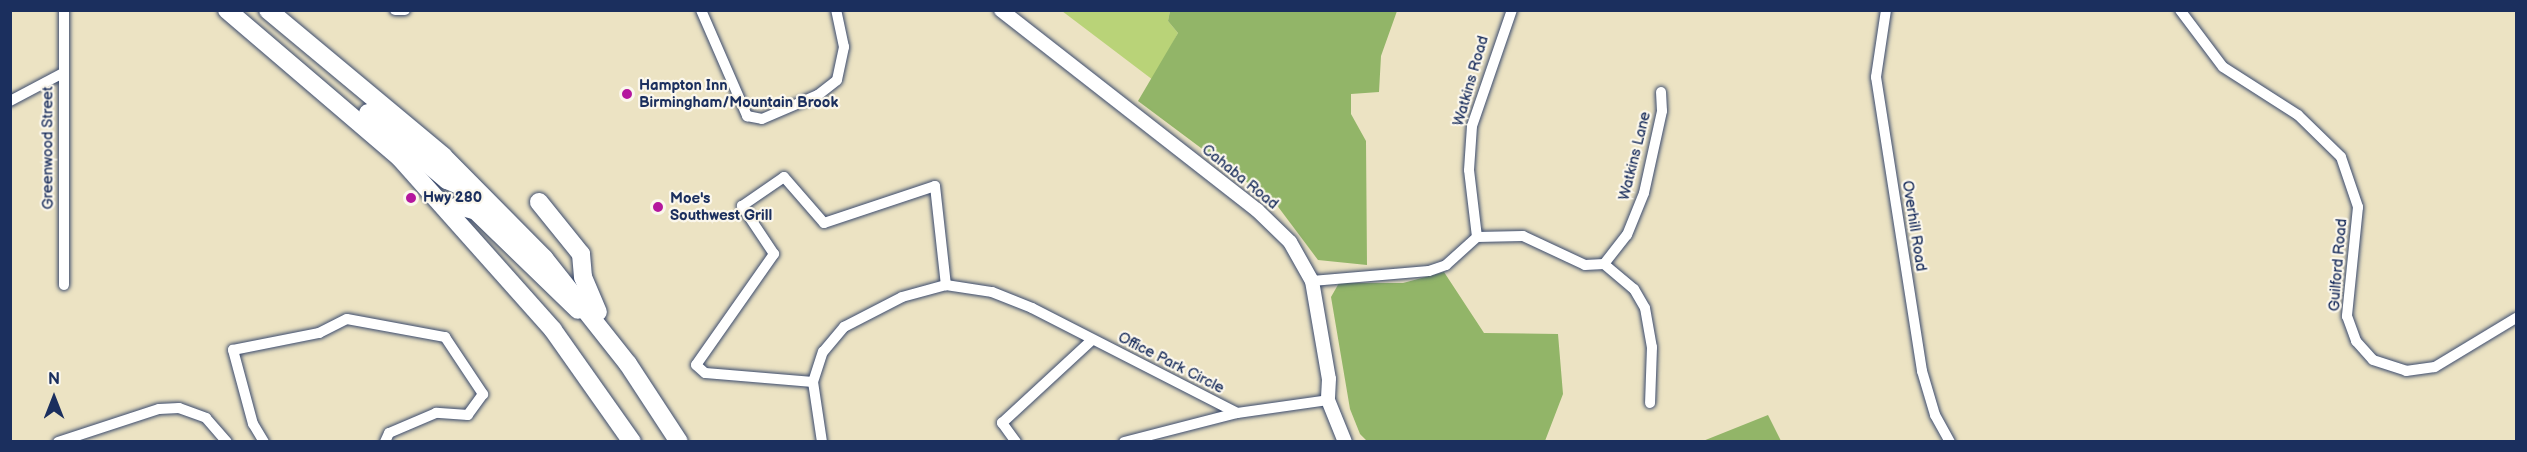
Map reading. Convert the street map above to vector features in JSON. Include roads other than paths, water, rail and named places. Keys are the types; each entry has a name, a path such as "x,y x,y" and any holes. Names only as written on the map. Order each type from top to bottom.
{"highway":[{"path":"211,10 275,50 378,120 447,180 483,194"},
{"path":"227,10 371,130 448,210 553,330 632,441"},
{"path":"268,10 483,194 606,334 679,441"},
{"path":"539,202 581,254 583,277 606,334"},
{"path":"448,210 459,206 476,211 606,334"}],"street":[{"name":"Greenwood Street","path":"64,10 64,285"},
{"path":"395,10 405,10"},
{"path":"701,10 747,116 762,119 818,95 837,80 844,47 836,10"},
{"name":"Cahaba Road","path":"1001,10 1257,210 1290,242 1312,281 1329,379 1328,400 1345,441"},
{"name":"Watkins Road","path":"1477,237 1469,170 1472,126 1512,10"},
{"name":"Overhill Road","path":"1886,10 1876,77 1922,370 1935,415 1950,441"},
{"name":"Guilford Road","path":"2180,10 2223,67 2298,115 2341,157 2358,207 2347,316 2356,341 2373,360 2406,371 2435,367 2517,318"},
{"path":"10,101 63,74"},
{"name":"Watkins Lane","path":"1604,264 1627,235 1644,193 1662,111 1661,92"},
{"path":"813,382 705,373 696,365 774,254 742,206 784,177 824,223 935,186 946,285"},
{"path":"1312,281 1328,277 1387,276 1446,265 1477,237 1523,236 1585,265 1604,264 1634,289 1645,308 1652,347 1650,403"},
{"name":"Office Park Circle","path":"822,441 813,382 823,352 844,327 902,297 946,285 992,292 1237,413"},
{"path":"264,441 253,424 233,350 319,333 347,319 445,337 483,394 468,415 436,413 389,433 385,441"},
{"path":"1017,441 1002,423 1092,340"},
{"name":"Office Park Circle","path":"1124,441 1237,413 1328,400"},
{"path":"58,441 159,409 179,408 206,418 227,441"}],"place":[{"name":"Hampton Inn Birmingham/Mountain Brook","path":"627,94"},
{"name":"Hwy 280","path":"411,198"},
{"name":"Moe's Southwest Grill","path":"658,207"}]}
